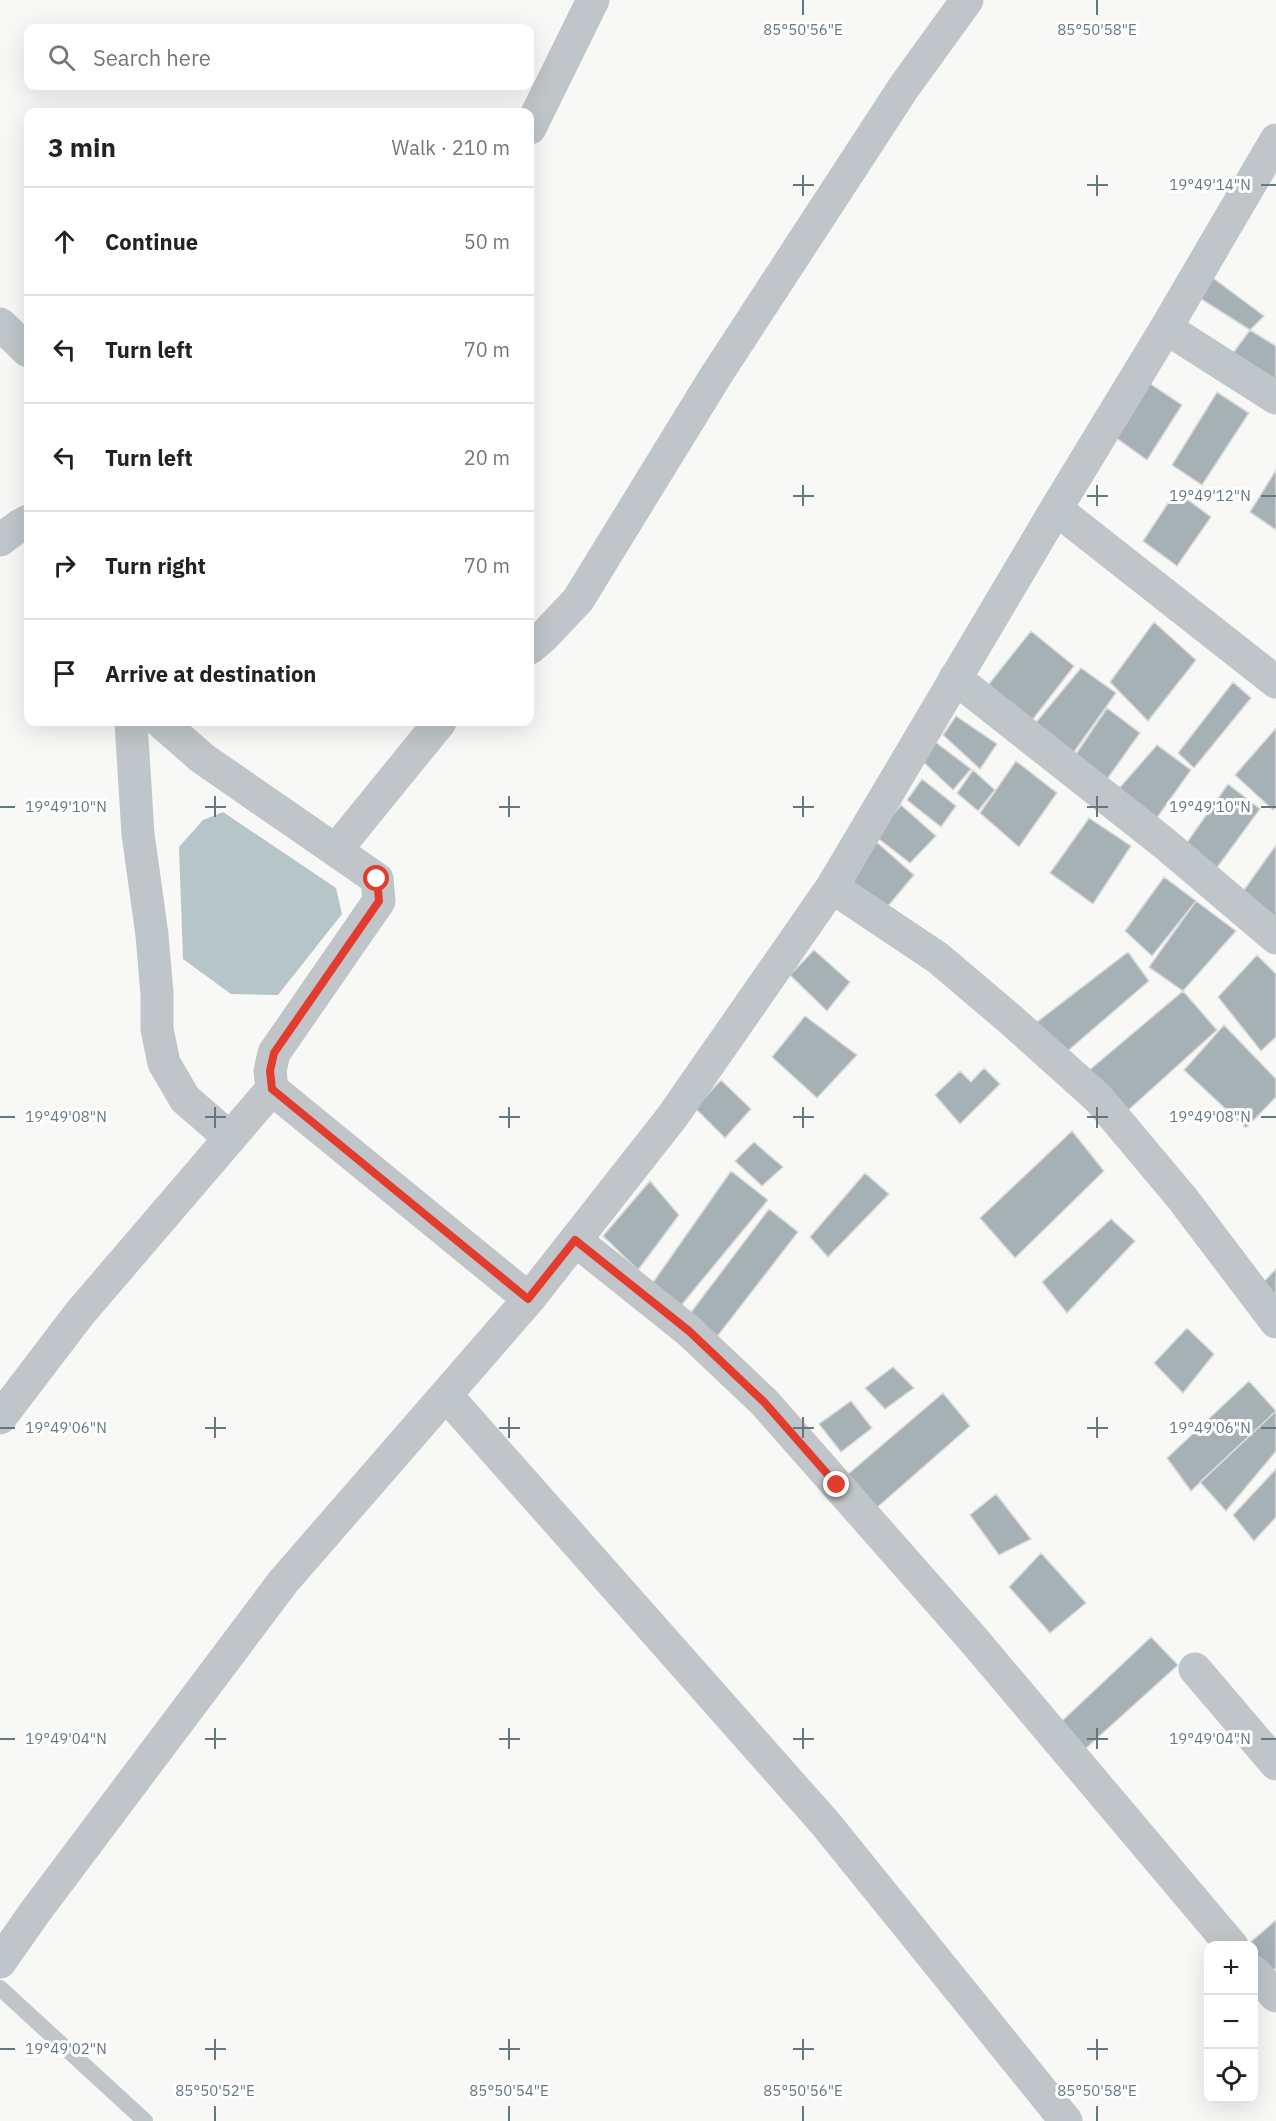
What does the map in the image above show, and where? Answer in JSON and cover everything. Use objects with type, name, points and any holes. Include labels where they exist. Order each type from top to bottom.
[{"type":"street","points":[[534,120],[593,0]]},
{"type":"street","points":[[534,645],[578,600],[715,377],[904,87],[967,0]]},
{"type":"street","points":[[0,1962],[42,1902],[284,1582],[528,1299],[672,1117],[832,887],[1276,140]]},
{"type":"street","points":[[0,324],[24,347]]},
{"type":"street","points":[[1166,328],[1276,398]]},
{"type":"street","points":[[1056,509],[1276,682]]},
{"type":"street","points":[[0,540],[24,523]]},
{"type":"street","points":[[955,678],[1164,843],[1276,938]]},
{"type":"street","points":[[130,726],[138,834],[157,994],[157,1029],[164,1063],[185,1099],[230,1138]]},
{"type":"street","points":[[166,726],[202,758],[377,879],[379,901],[274,1053],[270,1071],[272,1089],[528,1299]]},
{"type":"street","points":[[336,850],[437,726]]},
{"type":"street","points":[[832,887],[938,958],[1098,1098],[1182,1198],[1276,1322]]},
{"type":"street","points":[[0,1418],[80,1313],[272,1089]]},
{"type":"street","points":[[575,1240],[689,1331],[764,1402],[972,1638],[1228,1941]]},
{"type":"street","points":[[446,1395],[825,1823],[1066,2121]]},
{"type":"street","points":[[1195,1669],[1276,1764]]},
{"type":"street","points":[[1258,1976],[1276,1996]]},
{"type":"lane","points":[[0,1988],[146,2121]]},
{"type":"shaded area","points":[[223,812],[336,888],[342,914],[278,995],[231,994],[183,959],[179,847],[203,820]]},
{"type":"building","points":[[1213,278],[1264,316],[1250,330],[1201,299]]},
{"type":"building","points":[[1250,330],[1276,346],[1276,385],[1233,353]]},
{"type":"building","points":[[1149,383],[1182,405],[1147,460],[1115,437]]},
{"type":"building","points":[[1217,392],[1249,413],[1202,485],[1172,465]]},
{"type":"building","points":[[1276,470],[1276,530],[1250,512]]},
{"type":"building","points":[[1176,491],[1211,517],[1177,566],[1143,541]]},
{"type":"building","points":[[1154,622],[1196,660],[1148,721],[1110,682]]},
{"type":"building","points":[[1031,631],[1074,666],[1027,727],[985,689]]},
{"type":"building","points":[[1081,668],[1116,693],[1069,759],[1033,726]]},
{"type":"building","points":[[1233,682],[1251,698],[1194,768],[1178,753]]},
{"type":"building","points":[[1107,708],[1140,733],[1105,782],[1076,754]]},
{"type":"building","points":[[956,716],[997,744],[980,769],[943,735]]},
{"type":"building","points":[[1276,728],[1276,807],[1273,810],[1235,775]]},
{"type":"building","points":[[930,738],[971,769],[953,790],[917,756]]},
{"type":"building","points":[[1157,745],[1191,770],[1154,822],[1115,793]]},
{"type":"building","points":[[1016,761],[1057,793],[1019,847],[980,813]]},
{"type":"building","points":[[973,770],[995,790],[978,811],[957,793]]},
{"type":"building","points":[[922,779],[956,806],[941,827],[907,800]]},
{"type":"building","points":[[1228,784],[1260,809],[1216,869],[1183,848]]},
{"type":"building","points":[[901,805],[936,836],[910,863],[875,836]]},
{"type":"building","points":[[1089,818],[1131,846],[1093,904],[1050,873]]},
{"type":"building","points":[[872,838],[914,875],[883,912],[839,885]]},
{"type":"building","points":[[1276,845],[1276,918],[1239,897]]},
{"type":"building","points":[[1164,877],[1196,901],[1152,956],[1125,931]]},
{"type":"building","points":[[1196,901],[1236,931],[1183,991],[1149,967]]},
{"type":"building","points":[[814,950],[850,982],[827,1011],[790,975]]},
{"type":"building","points":[[1128,952],[1149,981],[1063,1055],[1033,1025]]},
{"type":"building","points":[[1257,955],[1276,974],[1276,1037],[1261,1051],[1218,997]]},
{"type":"building","points":[[1183,991],[1217,1030],[1124,1114],[1087,1072]]},
{"type":"building","points":[[805,1016],[857,1055],[817,1098],[772,1057]]},
{"type":"building","points":[[1224,1025],[1276,1079],[1276,1097],[1246,1128],[1184,1070]]},
{"type":"building","points":[[984,1068],[1000,1084],[960,1124],[935,1095],[960,1071],[971,1082]]},
{"type":"building","points":[[721,1080],[751,1109],[725,1138],[695,1108]]},
{"type":"building","points":[[1072,1131],[1104,1171],[1015,1258],[980,1218]]},
{"type":"building","points":[[754,1142],[783,1167],[762,1186],[735,1161]]},
{"type":"building","points":[[731,1171],[768,1200],[679,1308],[652,1284]]},
{"type":"building","points":[[865,1173],[889,1194],[828,1257],[810,1237]]},
{"type":"building","points":[[650,1181],[679,1215],[638,1270],[603,1236]]},
{"type":"building","points":[[769,1209],[798,1232],[716,1338],[689,1315]]},
{"type":"building","points":[[1111,1219],[1135,1241],[1067,1313],[1042,1282]]},
{"type":"building","points":[[1276,1269],[1276,1313],[1257,1289]]},
{"type":"building","points":[[1187,1328],[1214,1354],[1183,1393],[1154,1363]]},
{"type":"building","points":[[893,1367],[914,1388],[885,1409],[865,1388]]},
{"type":"building","points":[[1249,1381],[1276,1411],[1191,1491],[1167,1458]]},
{"type":"building","points":[[943,1393],[970,1426],[873,1511],[847,1475]]},
{"type":"building","points":[[851,1401],[872,1428],[841,1452],[819,1424]]},
{"type":"building","points":[[1276,1411],[1276,1451],[1226,1511],[1200,1482]]},
{"type":"building","points":[[1276,1469],[1276,1517],[1254,1541],[1233,1515]]},
{"type":"building","points":[[996,1494],[1031,1539],[999,1555],[970,1515]]},
{"type":"building","points":[[1041,1553],[1086,1603],[1050,1633],[1009,1587]]},
{"type":"building","points":[[1151,1637],[1178,1665],[1084,1750],[1061,1722]]},
{"type":"building","points":[[1276,1920],[1276,1968],[1261,1980],[1258,1975],[1258,1941],[1252,1941]]},
{"type":"route","points":[[377,879],[379,901],[274,1053],[270,1071],[272,1089],[528,1299],[575,1240],[689,1331],[764,1402],[837,1485]]}]
